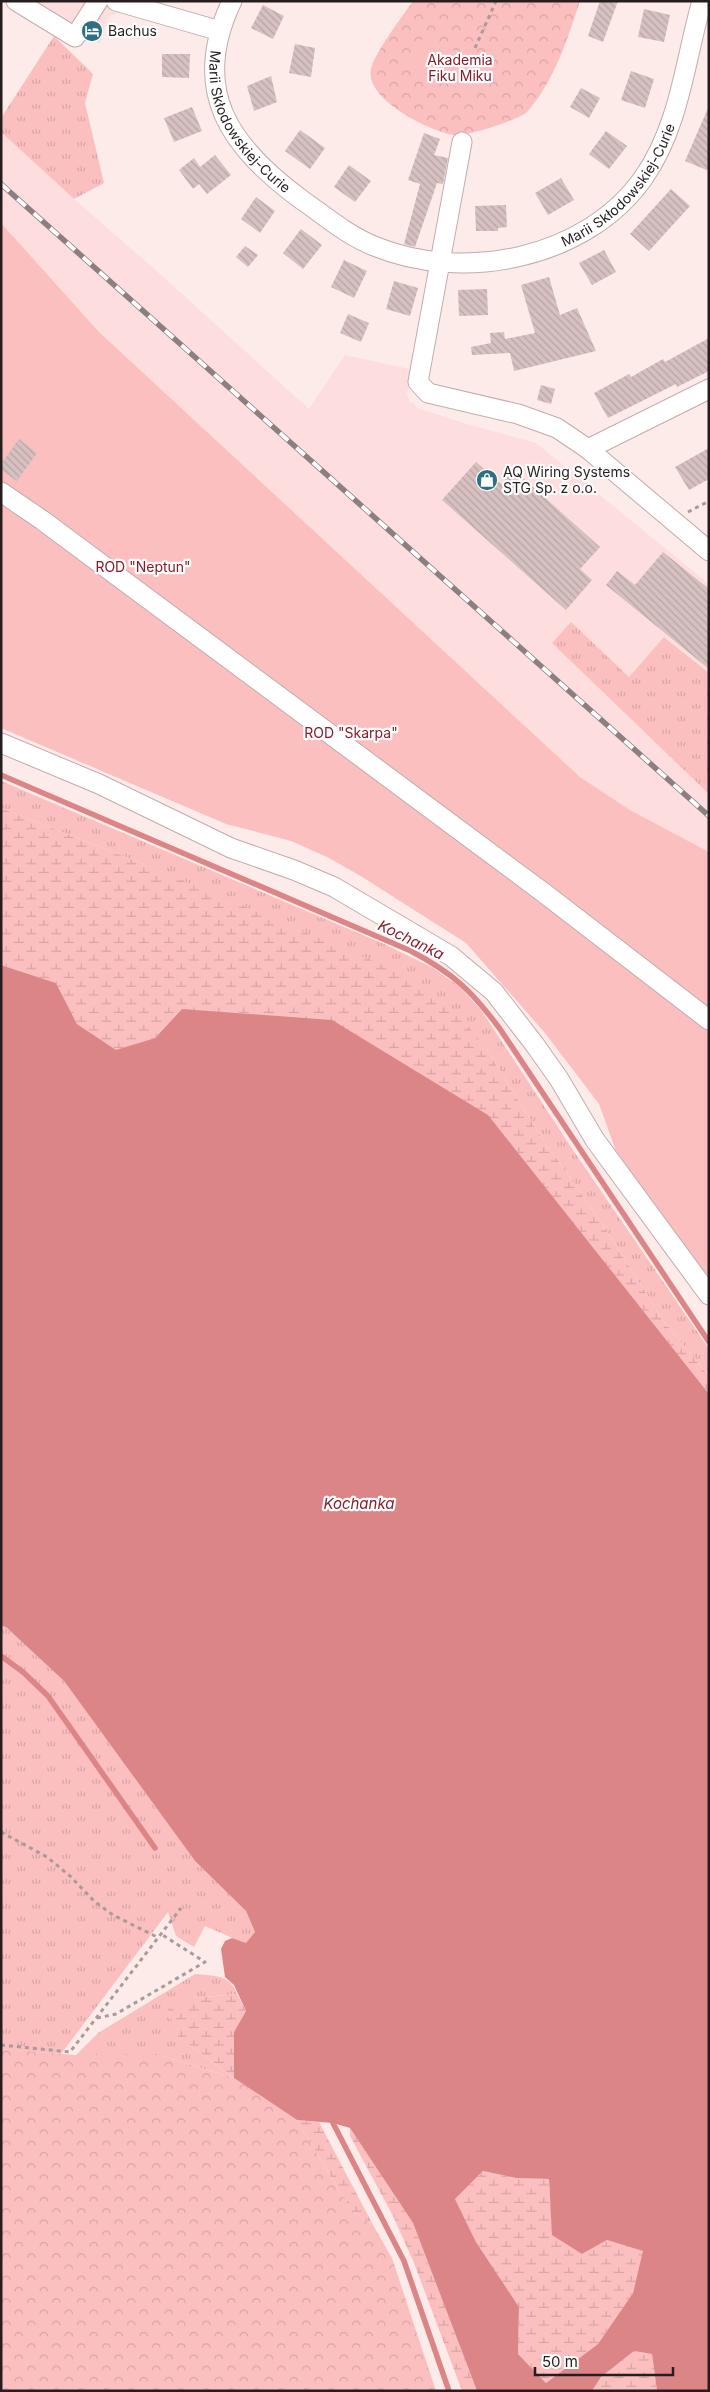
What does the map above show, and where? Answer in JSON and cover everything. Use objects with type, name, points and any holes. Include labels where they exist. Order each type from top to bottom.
[{"type":"street","points":[[16,1],[74,38],[98,1]]},
{"type":"street","name":"Marii Skłodowskiej-Curie","points":[[116,1],[220,31]]},
{"type":"street","name":"Marii Skłodowskiej-Curie","points":[[232,1],[220,31],[215,61],[216,87],[231,130],[250,155],[276,180],[357,238],[388,252],[439,263],[488,262],[511,258],[552,246],[570,238],[603,218],[629,195],[651,167],[666,140],[679,97],[702,1]]},
{"type":"street","points":[[462,142],[418,382],[428,393],[518,414],[557,428],[588,449],[709,551]]},
{"type":"street","points":[[588,449],[709,389]]},
{"type":"street","points":[[1,492],[42,520],[360,756],[709,1020]]},
{"type":"street","points":[[1,743],[100,784],[231,848],[294,870],[334,887],[451,956],[494,992],[535,1045],[559,1079],[595,1140],[709,1295]]},
{"type":"path","points":[[475,48],[496,1]]},
{"type":"path","points":[[682,516],[709,501]]},
{"type":"path","points":[[1,1832],[47,1857],[70,1876],[94,1902],[158,1938]]},
{"type":"path","points":[[1,2045],[70,2052],[181,1908]]},
{"type":"path","points":[[96,2018],[116,2014],[205,1962],[162,1934]]},
{"type":"shaded area","name":"Bachus","points":[[33,1],[129,1],[122,11],[107,17],[100,44]]},
{"type":"shaded area","points":[[1,132],[309,409],[345,355],[414,370],[407,393],[410,403],[414,403],[417,408],[467,424],[536,443],[709,584],[709,673],[665,637],[629,677],[571,622],[709,788],[709,852],[630,810],[580,777],[99,332],[1,223]]},
{"type":"green space","name":"Akademia Fiku Miku","points":[[413,1],[580,1],[553,73],[528,111],[515,119],[492,127],[453,135],[429,127],[400,112],[377,91],[372,80],[371,69],[378,53]]},
{"type":"green space","points":[[54,36],[93,74],[85,103],[104,183],[74,199],[1,132],[1,118]]},
{"type":"green space","points":[[424,36],[484,65],[471,92],[411,63]]},
{"type":"green space","points":[[1,223],[99,332],[580,777],[630,810],[709,852],[709,1283],[628,1177],[616,1151],[599,1104],[545,1033],[466,943],[359,875],[327,857],[291,841],[226,824],[1,728]]},
{"type":"green space","points":[[571,622],[629,677],[664,637],[709,673],[709,794],[552,643]]},
{"type":"green space","points":[[1,781],[384,944],[433,968],[460,987],[481,1010],[573,1150],[709,1349],[709,1376],[665,1323],[608,1233],[548,1148],[486,1048],[245,908],[136,861],[1,808]]},
{"type":"green space","points":[[1,808],[136,861],[378,963],[408,976],[433,992],[457,1013],[486,1048],[548,1148],[608,1233],[665,1323],[709,1376],[709,1394],[488,1116],[182,1009],[155,1038],[116,1051],[77,1024],[56,983],[1,965]]},
{"type":"green space","points":[[1,1626],[6,1627],[64,1681],[195,1861],[246,1911],[255,1932],[246,1944],[205,1926],[194,1947],[176,1936],[168,1912],[61,2054],[1,2049]]},
{"type":"green space","points":[[195,1974],[226,1979],[234,1987],[237,1994],[194,1998],[176,2035],[234,2078],[159,2055],[76,2055],[98,2033]]},
{"type":"green space","points":[[237,1994],[246,2011],[234,2032],[234,2078],[176,2035],[168,2009],[194,1998]]},
{"type":"green space","points":[[1,2049],[76,2055],[159,2055],[234,2078],[297,2120],[351,2210],[373,2225],[392,2258],[436,2391],[1,2391]]},
{"type":"green space","points":[[297,2120],[319,2122],[373,2225],[351,2210]]},
{"type":"green space","points":[[350,2128],[413,2223],[477,2391],[462,2391],[414,2263],[393,2216],[350,2136]]},
{"type":"green space","points":[[483,2171],[516,2178],[549,2179],[550,2201],[582,2254],[607,2240],[644,2251],[633,2293],[598,2344],[546,2383],[518,2354],[519,2307],[476,2242],[455,2199]]},
{"type":"green space","points":[[634,2351],[652,2354],[657,2391],[592,2391],[601,2377]]},
{"type":"water","name":"Kochanka","points":[[1,965],[56,983],[77,1024],[116,1050],[155,1038],[182,1009],[332,1020],[488,1115],[709,1394],[709,2391],[657,2391],[652,2354],[634,2351],[601,2377],[592,2391],[477,2391],[413,2223],[350,2128],[333,2123],[297,2120],[234,2078],[234,2032],[246,2011],[234,1985],[225,1977],[221,1949],[225,1941],[232,1938],[246,1943],[255,1932],[246,1911],[195,1861],[64,1681],[6,1627],[1,1626]],"holes":[[[483,2171],[516,2178],[549,2179],[552,2235],[582,2254],[607,2240],[643,2251],[633,2293],[598,2344],[546,2383],[518,2354],[519,2307],[476,2242],[455,2199]]]},
{"type":"building","points":[[600,1],[618,1],[603,42],[588,36]]},
{"type":"building","points":[[263,5],[284,16],[273,39],[251,28]]},
{"type":"building","points":[[644,9],[670,15],[664,42],[638,37]]},
{"type":"building","points":[[295,44],[315,48],[311,77],[289,73]]},
{"type":"building","points":[[162,54],[190,54],[189,78],[162,77]]},
{"type":"building","points":[[631,71],[654,79],[645,108],[621,100]]},
{"type":"building","points":[[271,76],[277,102],[254,111],[247,86]]},
{"type":"building","points":[[581,88],[600,98],[589,118],[570,107]]},
{"type":"building","points":[[709,106],[709,171],[685,161]]},
{"type":"building","points":[[192,107],[202,131],[174,142],[164,118]]},
{"type":"building","points":[[300,130],[325,148],[310,169],[285,151]]},
{"type":"building","points":[[606,131],[627,146],[609,169],[589,154]]},
{"type":"building","points":[[424,133],[440,139],[434,155],[448,158],[443,184],[437,183],[415,247],[404,244],[420,184],[408,180]]},
{"type":"building","points":[[215,155],[231,175],[207,194],[199,184],[193,189],[179,170],[194,158],[200,167]]},
{"type":"building","points":[[349,165],[371,181],[355,202],[334,187]]},
{"type":"building","points":[[561,178],[574,200],[548,215],[535,193]]},
{"type":"building","points":[[671,189],[690,206],[649,251],[630,234]]},
{"type":"building","points":[[256,197],[275,211],[260,233],[241,219]]},
{"type":"building","points":[[506,205],[507,227],[498,228],[498,231],[476,231],[475,206]]},
{"type":"building","points":[[301,229],[322,245],[303,269],[283,253]]},
{"type":"building","points":[[245,246],[258,255],[248,267],[236,257]]},
{"type":"building","points":[[604,250],[616,272],[592,285],[579,263]]},
{"type":"building","points":[[344,260],[367,271],[354,298],[331,287]]},
{"type":"building","points":[[549,277],[560,315],[577,308],[596,351],[514,371],[510,353],[472,355],[471,347],[491,343],[490,333],[504,332],[505,339],[535,333],[521,285]]},
{"type":"building","points":[[394,281],[418,288],[410,316],[386,309]]},
{"type":"building","points":[[487,289],[488,315],[459,316],[458,290]]},
{"type":"building","points":[[348,314],[369,323],[361,342],[340,333]]},
{"type":"building","points":[[709,338],[709,371],[677,387],[676,384],[608,418],[594,393],[629,374],[631,377],[663,359],[665,362]]},
{"type":"building","points":[[541,385],[555,389],[551,404],[537,400]]},
{"type":"building","points":[[19,439],[37,453],[17,481],[1,470],[1,464]]},
{"type":"building","points":[[709,448],[709,479],[689,490],[675,467]]},
{"type":"building","points":[[476,462],[501,484],[514,470],[600,547],[580,569],[592,580],[566,610],[442,500]]},
{"type":"building","points":[[663,552],[709,589],[709,669],[606,585],[617,571],[635,585]]},
{"type":"waterway","name":"Kochanka","points":[[1,775],[411,951],[439,967],[461,984],[500,1029],[709,1342]]},
{"type":"waterway","points":[[1,1656],[23,1672],[48,1696],[155,1848]]},
{"type":"waterway","points":[[333,2123],[404,2261],[449,2391]]},
{"type":"railway","points":[[1,184],[709,816]]},
{"type":"place","name":"Bachus","points":[[92,31]]},
{"type":"place","name":"AQ Wiring Systems STG Sp. z o.o.","points":[[487,480]]},
{"type":"park label","name":"ROD \"Neptun\"","points":[[143,567]]},
{"type":"park label","name":"ROD \"Skarpa\"","points":[[351,733]]}]
